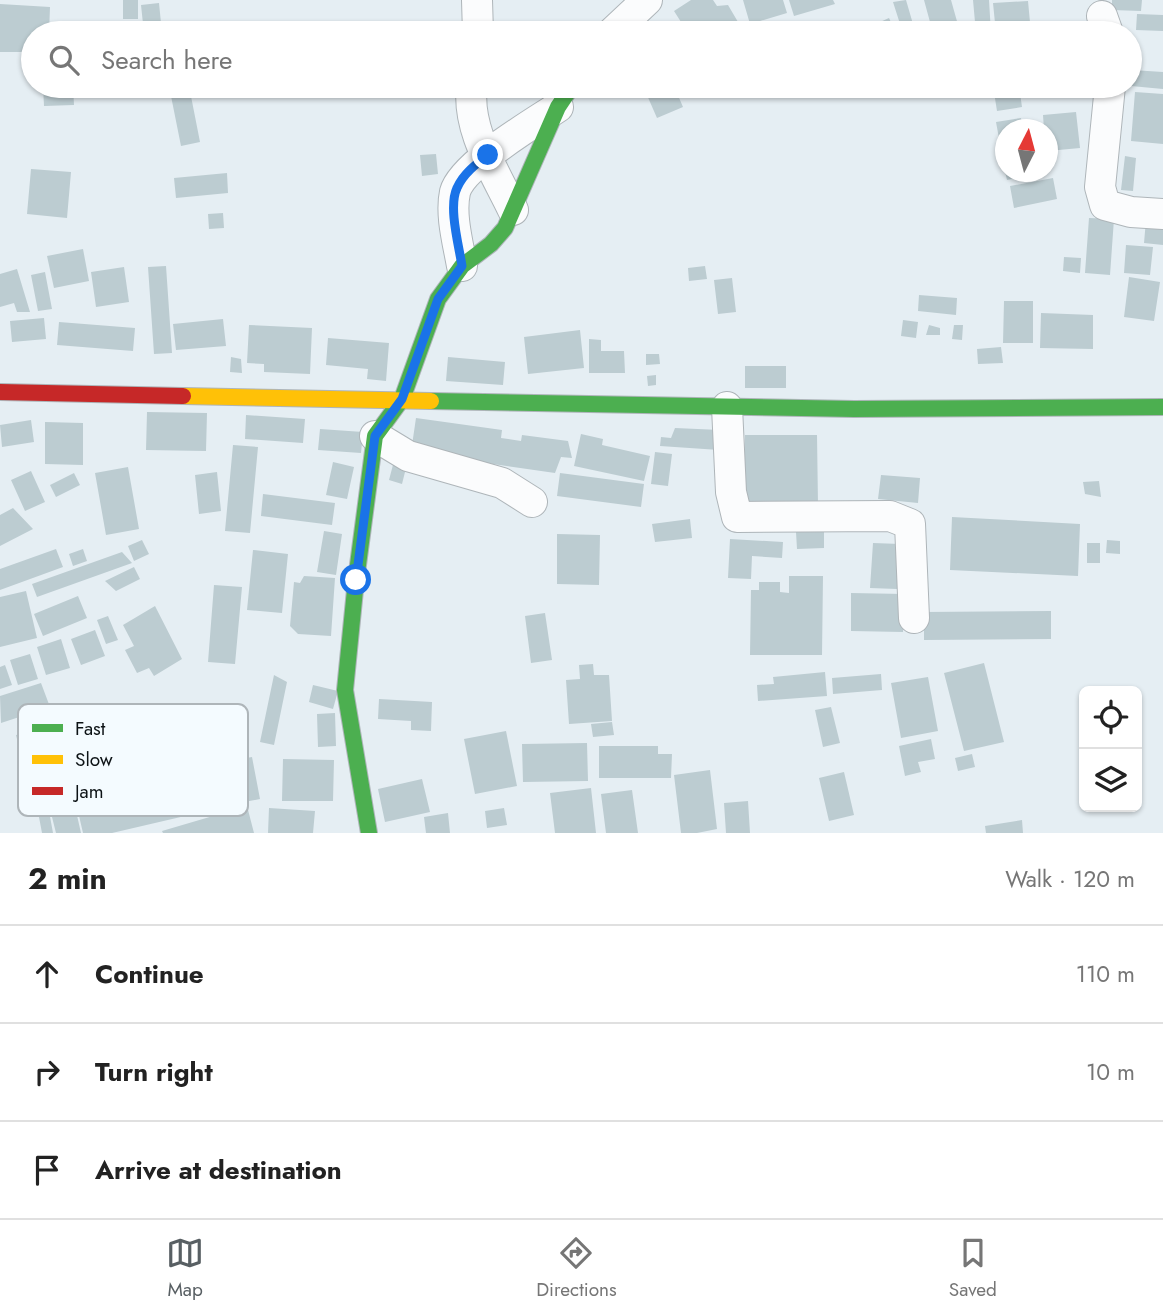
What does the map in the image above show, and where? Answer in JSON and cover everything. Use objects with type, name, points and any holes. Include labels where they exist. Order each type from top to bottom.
[{"type":"street","points":[[477,0],[478,21]]},
{"type":"street","points":[[624,21],[646,0]]},
{"type":"street","points":[[471,98],[476,131],[513,210]]},
{"type":"street","points":[[462,266],[454,212],[456,189],[469,171],[562,98]]},
{"type":"street","points":[[369,833],[345,690],[375,436],[402,399],[438,299],[462,266],[491,244],[505,228],[564,98]]},
{"type":"street","points":[[1109,98],[1100,187],[1105,205],[1131,212],[1163,214]]},
{"type":"street","points":[[0,392],[853,409],[1163,407]]},
{"type":"street","points":[[727,407],[731,492],[737,517],[890,516],[910,524],[914,618]]},
{"type":"street","points":[[375,436],[408,456],[502,483],[532,502]]},
{"type":"building","points":[[123,0],[138,0],[138,19],[123,19]]},
{"type":"building","points":[[691,0],[713,0],[717,6],[728,5],[737,21],[680,21],[674,11]]},
{"type":"building","points":[[743,0],[783,0],[787,13],[760,21],[749,21]]},
{"type":"building","points":[[789,0],[833,0],[835,4],[794,16]]},
{"type":"building","points":[[906,0],[912,21],[899,21],[893,2]]},
{"type":"building","points":[[924,0],[951,0],[957,21],[930,21]]},
{"type":"building","points":[[973,0],[989,0],[990,21],[975,21]]},
{"type":"building","points":[[1112,0],[1142,0],[1141,11],[1112,10]]},
{"type":"building","points":[[1028,1],[1030,21],[995,21],[993,3]]},
{"type":"building","points":[[159,3],[161,21],[143,21],[141,5]]},
{"type":"building","points":[[0,4],[50,7],[49,21],[21,21],[21,52],[0,52]]},
{"type":"building","points":[[1137,14],[1163,15],[1163,31],[1142,30],[1142,21],[1137,21]]},
{"type":"building","points":[[1142,71],[1163,72],[1163,89],[1142,87]]},
{"type":"building","points":[[1142,92],[1163,94],[1163,144],[1131,141],[1135,98],[1142,98]]},
{"type":"building","points":[[44,98],[74,98],[74,105],[44,106]]},
{"type":"building","points":[[171,98],[191,98],[200,142],[181,146]]},
{"type":"building","points":[[648,98],[679,98],[683,107],[657,118]]},
{"type":"building","points":[[995,98],[1021,98],[1022,107],[997,111]]},
{"type":"building","points":[[1076,112],[1080,148],[1058,150],[1058,119],[1043,119],[1043,115]]},
{"type":"building","points":[[436,154],[438,174],[422,176],[420,155]]},
{"type":"building","points":[[1125,156],[1136,158],[1133,191],[1121,190]]},
{"type":"building","points":[[31,169],[71,172],[67,218],[27,214]]},
{"type":"building","points":[[227,173],[228,193],[176,198],[174,178]]},
{"type":"building","points":[[1054,182],[1057,199],[1014,208],[1010,186]]},
{"type":"building","points":[[223,213],[224,228],[209,229],[208,214]]},
{"type":"building","points":[[1089,218],[1114,219],[1110,275],[1085,273]]},
{"type":"building","points":[[1146,220],[1163,222],[1163,245],[1144,243]]},
{"type":"building","points":[[1126,245],[1153,247],[1150,275],[1124,273]]},
{"type":"building","points":[[83,249],[89,281],[54,288],[47,256]]},
{"type":"building","points":[[1064,257],[1081,258],[1080,273],[1063,271]]},
{"type":"building","points":[[166,266],[172,353],[154,354],[148,267]]},
{"type":"building","points":[[705,266],[707,279],[689,281],[688,268]]},
{"type":"building","points":[[124,267],[129,302],[96,307],[91,272]]},
{"type":"building","points":[[17,269],[30,312],[17,312],[14,303],[0,307],[0,274]]},
{"type":"building","points":[[45,272],[52,309],[38,311],[31,275]]},
{"type":"building","points":[[1129,277],[1160,282],[1154,321],[1124,317]]},
{"type":"building","points":[[732,278],[736,312],[718,314],[714,280]]},
{"type":"building","points":[[919,295],[957,298],[956,315],[918,311]]},
{"type":"building","points":[[1004,301],[1033,301],[1033,343],[1003,343]]},
{"type":"building","points":[[1041,313],[1093,315],[1093,349],[1040,348]]},
{"type":"building","points":[[44,318],[46,339],[12,342],[10,321]]},
{"type":"building","points":[[223,319],[226,346],[176,350],[173,324]]},
{"type":"building","points":[[903,320],[918,322],[916,338],[901,336]]},
{"type":"building","points":[[59,322],[135,328],[133,351],[57,345]]},
{"type":"building","points":[[249,325],[312,328],[310,374],[264,372],[264,364],[247,363]]},
{"type":"building","points":[[929,325],[940,328],[940,335],[926,335]]},
{"type":"building","points":[[954,325],[963,325],[962,340],[952,339]]},
{"type":"building","points":[[580,330],[584,368],[528,374],[524,337]]},
{"type":"building","points":[[328,338],[389,343],[386,381],[367,379],[368,369],[326,365]]},
{"type":"building","points":[[589,339],[601,340],[601,351],[624,351],[625,373],[589,373]]},
{"type":"building","points":[[1001,347],[1003,363],[978,364],[977,349]]},
{"type":"building","points":[[646,354],[659,354],[660,364],[646,365]]},
{"type":"building","points":[[231,357],[241,359],[242,373],[230,372]]},
{"type":"building","points":[[448,357],[505,362],[503,385],[446,381]]},
{"type":"building","points":[[745,366],[786,366],[786,388],[745,388]]},
{"type":"building","points":[[656,375],[656,385],[648,386],[647,376]]},
{"type":"building","points":[[147,412],[207,413],[206,451],[146,450]]},
{"type":"building","points":[[246,415],[305,419],[303,443],[245,439]]},
{"type":"building","points":[[416,418],[502,430],[501,438],[521,441],[522,435],[568,441],[572,458],[561,457],[555,473],[411,452]]},
{"type":"building","points":[[31,420],[34,442],[2,447],[0,425]]},
{"type":"building","points":[[45,422],[83,423],[83,465],[45,464]]},
{"type":"building","points":[[675,428],[720,430],[719,450],[660,446],[661,437],[671,438]]},
{"type":"building","points":[[320,429],[363,432],[361,453],[318,450]]},
{"type":"building","points":[[581,434],[603,439],[602,445],[650,456],[644,481],[574,466]]},
{"type":"building","points":[[745,435],[817,435],[818,505],[745,505]]},
{"type":"building","points":[[233,445],[258,447],[250,533],[225,531]]},
{"type":"building","points":[[655,452],[672,454],[668,486],[651,484]]},
{"type":"building","points":[[394,461],[407,464],[402,484],[389,480]]},
{"type":"building","points":[[333,462],[354,467],[347,499],[326,495]]},
{"type":"building","points":[[128,467],[139,529],[106,535],[95,473]]},
{"type":"building","points":[[31,471],[45,502],[25,511],[11,480]]},
{"type":"building","points":[[217,472],[221,511],[199,514],[195,475]]},
{"type":"building","points":[[74,473],[80,485],[56,497],[50,485]]},
{"type":"building","points":[[560,473],[644,484],[641,507],[557,496]]},
{"type":"building","points":[[881,475],[920,478],[918,503],[878,499]]},
{"type":"building","points":[[1099,481],[1101,497],[1085,494],[1083,482]]},
{"type":"building","points":[[263,494],[335,503],[332,525],[261,516]]},
{"type":"building","points":[[13,508],[33,529],[0,546],[0,515]]},
{"type":"building","points":[[952,517],[1080,524],[1078,576],[950,570]]},
{"type":"building","points":[[690,519],[692,538],[655,542],[652,524]]},
{"type":"building","points":[[324,531],[342,534],[336,575],[317,572]]},
{"type":"building","points":[[824,531],[824,548],[797,549],[796,532]]},
{"type":"building","points":[[557,534],[600,535],[599,585],[557,584]]},
{"type":"building","points":[[730,539],[783,542],[782,558],[752,556],[751,579],[728,578]]},
{"type":"building","points":[[142,540],[149,554],[134,561],[128,546]]},
{"type":"building","points":[[1107,540],[1120,541],[1120,554],[1106,553]]},
{"type":"building","points":[[873,543],[900,544],[897,589],[870,588]]},
{"type":"building","points":[[1087,543],[1100,543],[1100,563],[1087,563]]},
{"type":"building","points":[[56,549],[63,567],[0,590],[0,569]]},
{"type":"building","points":[[83,549],[87,561],[73,566],[69,554]]},
{"type":"building","points":[[253,550],[288,554],[282,613],[247,610]]},
{"type":"building","points":[[122,552],[132,563],[37,597],[32,584]]},
{"type":"building","points":[[134,567],[140,579],[116,591],[105,581]]},
{"type":"building","points":[[304,576],[335,578],[331,636],[298,634],[290,626],[294,582],[300,583]]},
{"type":"building","points":[[789,576],[823,576],[822,655],[750,655],[751,590],[759,590],[759,582],[780,582],[780,592],[789,593]]},
{"type":"building","points":[[214,585],[242,587],[235,664],[208,662]]},
{"type":"building","points":[[26,591],[37,638],[0,647],[0,597]]},
{"type":"building","points":[[851,593],[904,594],[903,632],[851,631]]},
{"type":"building","points":[[78,596],[87,618],[43,636],[34,614]]},
{"type":"building","points":[[155,606],[182,659],[154,676],[149,668],[137,673],[125,650],[134,646],[123,625]]},
{"type":"building","points":[[1051,611],[1051,639],[924,640],[924,612]]},
{"type":"building","points":[[545,613],[552,660],[531,663],[525,616]]},
{"type":"building","points":[[108,616],[118,640],[106,644],[97,620]]},
{"type":"building","points":[[95,630],[105,656],[81,665],[71,639]]},
{"type":"building","points":[[61,639],[70,668],[46,675],[37,647]]},
{"type":"building","points":[[30,654],[38,679],[18,685],[10,660]]},
{"type":"building","points":[[984,663],[1004,742],[964,751],[944,673]]},
{"type":"building","points":[[593,664],[594,675],[609,675],[612,721],[569,724],[566,680],[580,679],[579,665]]},
{"type":"building","points":[[5,665],[12,685],[0,689],[0,667]]},
{"type":"building","points":[[825,672],[827,696],[758,701],[757,685],[774,684],[773,677]]},
{"type":"building","points":[[881,674],[882,690],[833,694],[832,678]]},
{"type":"building","points":[[274,675],[287,682],[274,745],[260,742]]},
{"type":"building","points":[[928,677],[938,731],[901,738],[891,683]]},
{"type":"building","points":[[41,683],[49,704],[18,704],[18,717],[1,723],[0,696]]},
{"type":"building","points":[[313,685],[338,691],[333,709],[309,702]]},
{"type":"building","points":[[379,699],[432,702],[431,731],[411,730],[411,721],[378,719]]},
{"type":"building","points":[[831,707],[840,743],[823,747],[815,710]]},
{"type":"building","points":[[335,713],[336,746],[318,747],[317,714]]},
{"type":"building","points":[[612,722],[614,735],[593,737],[591,724]]},
{"type":"building","points":[[506,731],[517,786],[475,794],[464,739]]},
{"type":"building","points":[[931,739],[935,759],[918,762],[921,772],[905,776],[899,746]]},
{"type":"building","points":[[587,743],[588,781],[523,782],[522,744]]},
{"type":"building","points":[[599,746],[658,746],[658,754],[672,754],[671,778],[599,778]]},
{"type":"building","points":[[972,754],[975,767],[958,771],[955,758]]},
{"type":"building","points":[[252,757],[260,799],[248,801],[248,758]]},
{"type":"building","points":[[283,759],[334,760],[333,801],[282,801]]},
{"type":"building","points":[[710,770],[717,829],[681,833],[674,775]]},
{"type":"building","points":[[844,772],[854,815],[829,821],[819,778]]},
{"type":"building","points":[[422,779],[430,812],[385,822],[378,789]]},
{"type":"building","points":[[591,788],[596,833],[555,833],[550,793]]},
{"type":"building","points":[[632,790],[638,833],[606,833],[601,794]]},
{"type":"building","points":[[748,801],[750,833],[726,833],[724,803]]},
{"type":"building","points":[[269,808],[315,811],[313,833],[268,833]]},
{"type":"building","points":[[504,808],[507,825],[487,828],[485,811]]},
{"type":"building","points":[[248,810],[254,833],[163,833],[162,831],[213,816],[248,816]]},
{"type":"building","points":[[448,813],[450,833],[426,833],[424,817]]},
{"type":"building","points":[[39,816],[50,816],[53,833],[42,833]]},
{"type":"building","points":[[77,816],[81,833],[56,833],[52,817]]},
{"type":"building","points":[[79,816],[185,816],[112,833],[83,833]]},
{"type":"building","points":[[1022,820],[1023,833],[986,833],[985,826]]},
{"type":"traffic: fast","points":[[369,833],[345,690],[375,436],[402,399],[438,299],[462,266],[491,244],[505,228],[564,98]]},
{"type":"traffic: fast","points":[[431,401],[854,409],[1163,407]]},
{"type":"traffic: slow","points":[[183,396],[431,401]]},
{"type":"traffic: jam","points":[[0,392],[183,396]]},
{"type":"route","points":[[356,580],[375,436],[402,399],[438,299],[462,266],[454,212],[456,189],[469,171],[488,155]]}]
